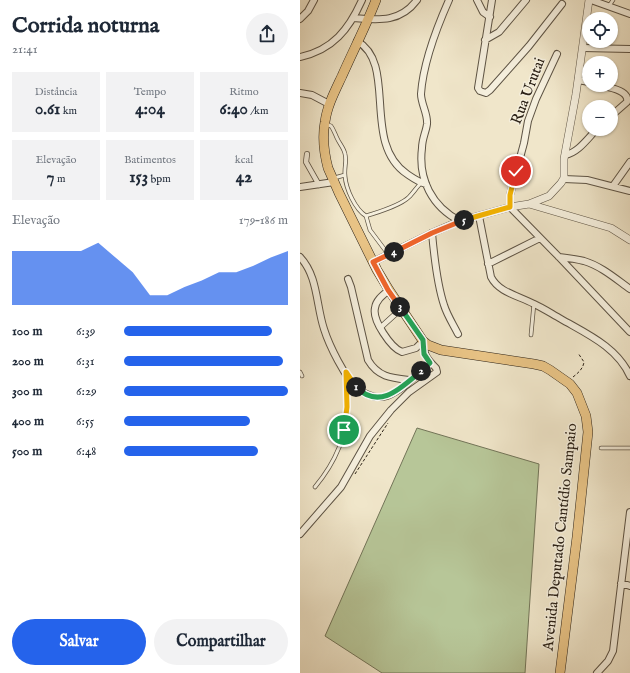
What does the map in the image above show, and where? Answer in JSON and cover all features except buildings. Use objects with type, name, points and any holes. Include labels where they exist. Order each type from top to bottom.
[{"type":"main road","name":"Avenida Deputado Cantídio Sampaio","points":[[376,0],[329,104],[324,124],[325,156],[333,180],[373,262],[388,290],[423,340],[441,350],[543,366],[559,375],[573,388],[580,399],[586,416],[588,432],[560,673]]},
{"type":"street","points":[[300,19],[308,11],[314,0]]},
{"type":"street","points":[[300,57],[320,50],[337,39],[347,28],[362,0]]},
{"type":"street","points":[[353,18],[385,19],[397,16],[407,11],[417,0]]},
{"type":"street","points":[[449,0],[441,17],[433,41],[422,89],[421,99],[427,121],[421,153],[424,183],[440,206],[450,216],[460,221]]},
{"type":"street","points":[[477,0],[483,12],[490,17]]},
{"type":"street","points":[[492,0],[478,88],[486,93],[529,46],[562,4]]},
{"type":"street","points":[[485,40],[502,30],[526,0]]},
{"type":"street","points":[[588,12],[590,0],[630,14]]},
{"type":"street","points":[[357,41],[368,49],[374,62],[380,98],[382,132],[390,155],[394,163],[402,171],[424,183]]},
{"type":"street","points":[[373,262],[460,221],[510,207],[529,204],[549,196],[564,179],[565,155],[583,48],[630,49]]},
{"type":"street","name":"Rua Urutai","points":[[510,207],[510,195],[524,143],[528,121],[541,87],[557,54]]},
{"type":"street","points":[[578,80],[582,81]]},
{"type":"street","points":[[618,91],[626,94],[628,100],[618,110]]},
{"type":"street","points":[[300,93],[312,95],[329,104]]},
{"type":"street","points":[[565,155],[574,151],[590,136]]},
{"type":"street","points":[[307,154],[306,162],[319,185]]},
{"type":"street","points":[[613,186],[630,162]]},
{"type":"street","points":[[564,179],[587,180],[630,191]]},
{"type":"street","points":[[300,187],[319,185],[333,180]]},
{"type":"street","points":[[529,204],[611,228],[630,240]]},
{"type":"street","points":[[510,207],[630,332]]},
{"type":"street","points":[[479,216],[491,277],[495,285],[505,291],[534,303],[600,342],[618,358],[630,376]]},
{"type":"street","points":[[432,233],[444,304],[458,334]]},
{"type":"street","points":[[488,264],[540,238]]},
{"type":"street","points":[[300,257],[310,272],[327,338],[346,372],[359,389],[368,395],[385,397],[432,364],[437,370],[435,374],[409,392],[391,410],[370,436],[344,482],[300,534]]},
{"type":"street","points":[[559,257],[576,259],[592,264],[604,270],[630,289]]},
{"type":"street","points":[[348,279],[368,360],[376,370],[388,377],[410,380]]},
{"type":"street","points":[[388,290],[380,298],[374,309],[376,321],[391,344],[400,352],[404,352],[416,348],[423,340]]},
{"type":"street","points":[[380,328],[401,309]]},
{"type":"street","name":"Avenida Deputado Cantídio Sampaio","points":[[423,340],[424,354],[432,364]]},
{"type":"street","points":[[426,357],[428,352],[434,347]]},
{"type":"street","points":[[596,673],[608,661],[613,651],[630,512]]},
{"type":"street","points":[[622,583],[630,586]]},
{"type":"lane","points":[[609,6],[612,0]]},
{"type":"lane","points":[[324,124],[331,126],[342,147],[345,156],[346,183],[354,204],[366,216],[370,230],[388,254]]},
{"type":"lane","points":[[333,180],[345,175]]},
{"type":"lane","points":[[366,216],[408,198],[424,183]]},
{"type":"lane","points":[[531,335],[534,303]]},
{"type":"lane","points":[[300,372],[302,376]]},
{"type":"lane","points":[[315,488],[335,459],[340,446],[347,407],[346,372]]},
{"type":"lane","points":[[601,448],[630,448]]},
{"type":"path","points":[[567,382],[580,372],[584,365],[584,362],[578,353]]},
{"type":"path","points":[[344,482],[357,472],[389,421],[391,410]]},
{"type":"green space","points":[[417,428],[539,464],[525,673],[382,673],[325,636]]},
{"type":"route","points":[[344,430],[347,414],[346,372],[353,383],[368,395],[385,397],[398,390],[430,363],[424,354],[423,340],[388,290],[373,262],[460,221],[510,207],[510,195],[516,171]]}]
